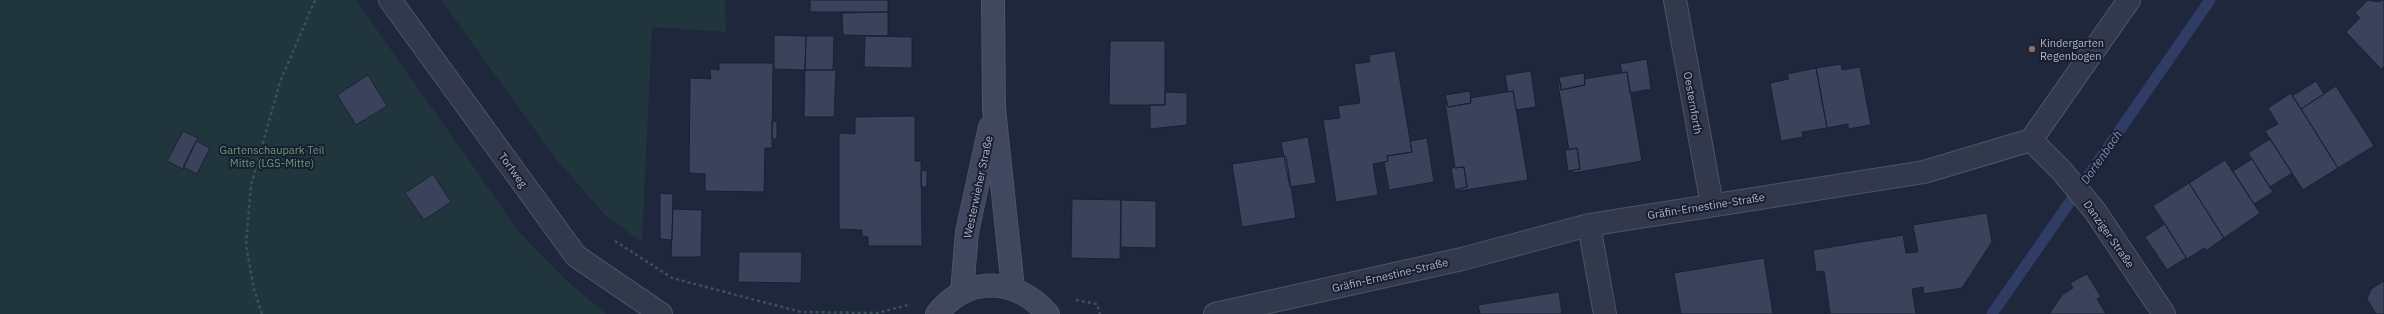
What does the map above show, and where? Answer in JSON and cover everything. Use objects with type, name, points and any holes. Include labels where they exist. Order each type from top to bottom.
[{"type":"main road","name":"Westerwieher Straße","points":[[993,0],[994,108],[1013,288]]},
{"type":"main road","name":"Westerwieher Straße","points":[[962,291],[967,232],[994,108]]},
{"type":"main road","points":[[937,314],[944,305],[962,291],[991,285],[1013,288],[1036,300],[1048,314]]},
{"type":"street","name":"Torfweg","points":[[390,0],[576,256],[661,314]]},
{"type":"street","name":"Oesternforth","points":[[1675,0],[1712,205]]},
{"type":"street","points":[[2031,140],[2129,0]]},
{"type":"street","name":"Gräfin-Ernestine-Straße","points":[[1215,314],[1462,259],[1589,225],[1924,172],[2031,140]]},
{"type":"street","name":"Danziger Straße","points":[[2031,140],[2061,170],[2094,211],[2164,314]]},
{"type":"street","points":[[1589,225],[1605,314]]},
{"type":"path","points":[[262,314],[254,289],[246,246],[251,185],[280,82],[314,0]]},
{"type":"path","points":[[614,241],[672,278],[729,295],[801,312],[877,314]]},
{"type":"green space","name":"Gartenschaupark Teil Mitte (LGS-Mitte)","points":[[0,0],[356,0],[520,233],[566,280],[606,314],[0,314]]},
{"type":"green space","points":[[441,0],[725,0],[726,32],[652,27],[642,242],[605,215],[556,159]]},
{"type":"building","points":[[810,0],[888,0],[888,12],[810,12]]},
{"type":"building","points":[[2368,0],[2378,2],[2384,0],[2384,67],[2381,69],[2346,32],[2360,18],[2355,13]]},
{"type":"building","points":[[888,12],[888,36],[843,35],[842,13]]},
{"type":"building","points":[[774,35],[806,36],[805,70],[774,69]]},
{"type":"building","points":[[806,36],[834,36],[833,70],[805,70]]},
{"type":"building","points":[[865,36],[912,37],[912,68],[864,67]]},
{"type":"building","points":[[1110,41],[1165,41],[1165,105],[1109,105]]},
{"type":"building","points":[[1395,51],[1412,152],[1387,156],[1388,161],[1373,164],[1378,195],[1336,202],[1323,120],[1340,118],[1338,106],[1360,103],[1354,64],[1370,62],[1369,55]]},
{"type":"building","points":[[1647,59],[1651,89],[1630,93],[1627,72],[1622,73],[1620,64]]},
{"type":"building","points":[[719,63],[773,63],[772,148],[765,148],[764,192],[705,191],[705,174],[689,173],[690,78],[711,79],[710,69],[719,70]]},
{"type":"building","points":[[1841,64],[1842,70],[1860,67],[1871,125],[1848,129],[1848,124],[1827,128],[1816,68]]},
{"type":"building","points":[[1816,68],[1827,128],[1802,132],[1803,137],[1781,141],[1770,83],[1789,79],[1787,74]]},
{"type":"building","points":[[805,70],[836,70],[834,117],[804,117]]},
{"type":"building","points":[[1531,71],[1536,107],[1516,110],[1513,91],[1508,92],[1505,75]]},
{"type":"building","points":[[1627,72],[1642,161],[1573,173],[1573,170],[1580,169],[1577,148],[1569,150],[1558,84],[1561,83],[1561,90],[1585,85],[1584,79]]},
{"type":"building","points":[[1584,73],[1585,85],[1561,90],[1559,77]]},
{"type":"building","points":[[368,75],[387,106],[356,125],[337,95]]},
{"type":"building","points":[[2316,81],[2324,94],[2301,109],[2292,96]]},
{"type":"building","points":[[2336,86],[2374,146],[2338,168],[2301,109]]},
{"type":"building","points":[[1470,91],[1471,103],[1448,107],[1445,95]]},
{"type":"building","points":[[1513,91],[1528,180],[1459,191],[1459,189],[1467,187],[1464,167],[1455,168],[1445,102],[1447,102],[1448,107],[1471,103],[1470,98]]},
{"type":"building","points":[[1165,92],[1187,93],[1187,125],[1150,129],[1150,105],[1165,105]]},
{"type":"building","points":[[2291,93],[2338,168],[2303,190],[2265,131],[2278,124],[2268,108]]},
{"type":"building","points":[[915,116],[915,161],[921,161],[922,246],[868,246],[868,237],[862,236],[862,230],[839,229],[839,133],[855,134],[855,117]]},
{"type":"building","points":[[772,121],[777,122],[777,139],[772,139]]},
{"type":"building","points":[[183,131],[198,138],[183,169],[167,161]]},
{"type":"building","points":[[1308,137],[1316,183],[1290,187],[1281,142]]},
{"type":"building","points":[[1427,138],[1434,182],[1389,190],[1384,162],[1388,161],[1387,156],[1412,152],[1410,141]]},
{"type":"building","points":[[2270,139],[2292,173],[2270,187],[2248,153]]},
{"type":"building","points":[[196,141],[210,148],[197,174],[183,167]]},
{"type":"building","points":[[1577,148],[1580,169],[1568,171],[1565,150]]},
{"type":"building","points":[[1286,156],[1296,218],[1242,227],[1232,164]]},
{"type":"building","points":[[2252,159],[2273,192],[2254,204],[2233,171]]},
{"type":"building","points":[[2225,160],[2260,213],[2224,238],[2189,183]]},
{"type":"building","points":[[1464,167],[1467,187],[1455,190],[1451,168]]},
{"type":"building","points":[[927,170],[927,187],[921,187],[921,171]]},
{"type":"building","points":[[433,174],[451,202],[424,220],[405,193]]},
{"type":"building","points":[[2189,183],[2224,238],[2207,250],[2204,248],[2187,259],[2153,206]]},
{"type":"building","points":[[660,193],[673,194],[672,240],[660,239]]},
{"type":"building","points":[[1072,199],[1121,200],[1120,259],[1071,258]]},
{"type":"building","points":[[1121,200],[1156,201],[1156,248],[1121,247]]},
{"type":"building","points":[[673,209],[702,210],[701,257],[671,257]]},
{"type":"building","points":[[1987,213],[1992,242],[1962,288],[1924,294],[1923,287],[1912,289],[1916,314],[1830,314],[1824,271],[1816,272],[1813,250],[1903,235],[1906,253],[1918,252],[1913,225]]},
{"type":"building","points":[[2165,224],[2186,258],[2167,270],[2145,237]]},
{"type":"building","points":[[739,252],[802,252],[801,283],[738,282]]},
{"type":"building","points":[[1764,258],[1773,314],[1681,314],[1674,273]]},
{"type":"building","points":[[2087,274],[2101,297],[2097,299],[2106,314],[2049,314],[2063,294],[2073,288],[2070,283]]},
{"type":"building","points":[[2384,281],[2384,314],[2376,314],[2367,299],[2371,289]]},
{"type":"building","points":[[1559,292],[1562,314],[1480,314],[1478,305]]},
{"type":"waterway","name":"Dortenbach","points":[[1992,314],[2210,0]]},
{"type":"place","name":"Kindergarten Regenbogen","points":[[2032,49]]}]
